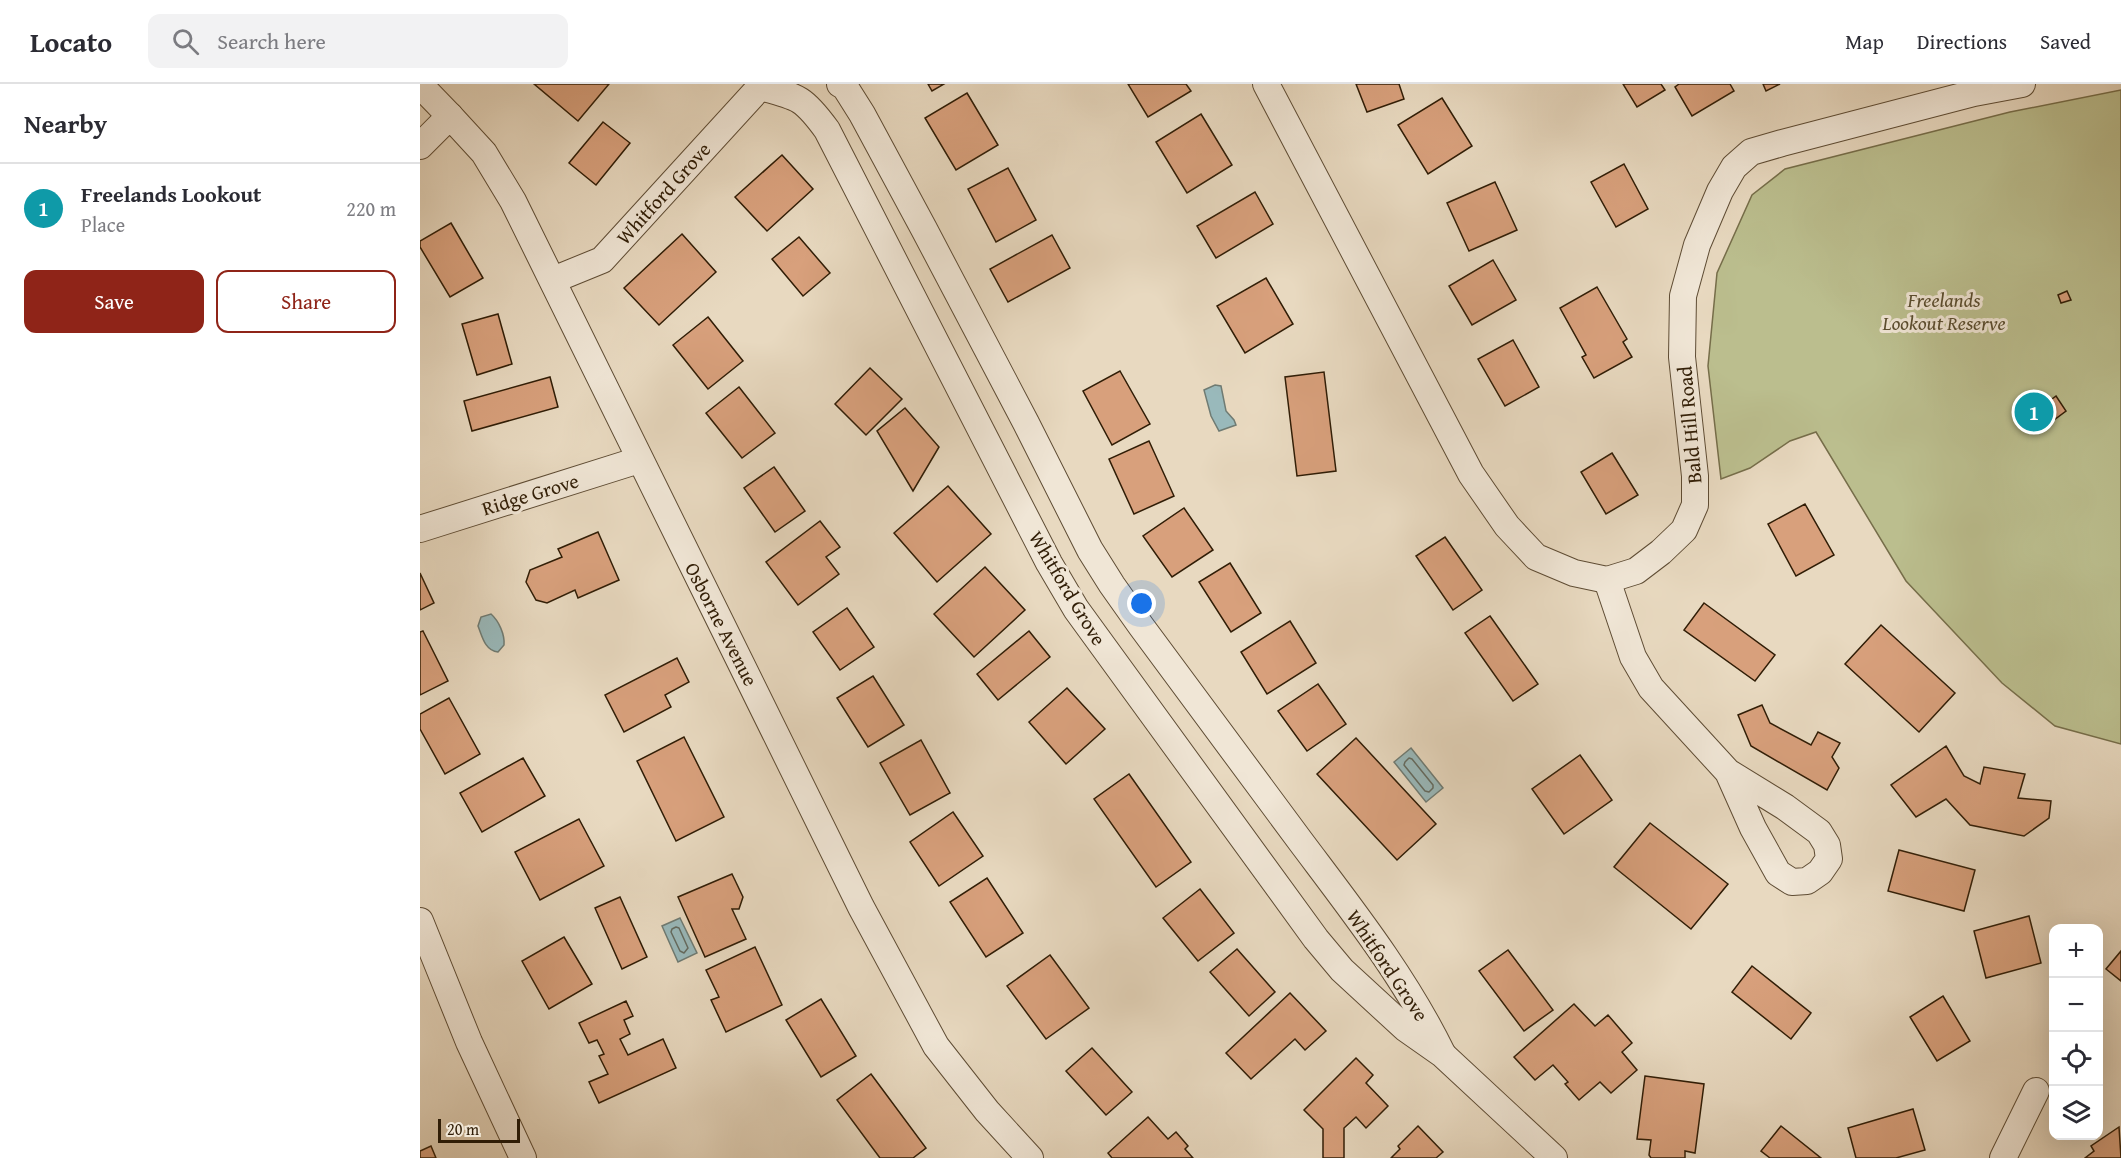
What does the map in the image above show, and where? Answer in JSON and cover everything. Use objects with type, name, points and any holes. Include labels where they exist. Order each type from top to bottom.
[{"type":"street","name":"Whitford Grove","points":[[840,84],[845,87],[874,135],[1026,423],[1090,550],[1106,576],[1404,984],[1442,1053]]},
{"type":"street","name":"Bald Hill Road","points":[[1266,84],[1471,474],[1507,526],[1536,557],[1574,573],[1607,580],[1636,571],[1661,552],[1684,530],[1695,505],[1695,476],[1682,357],[1683,296],[1697,245],[1720,191],[1734,167],[1751,152],[1782,142],[1974,93],[2022,84]]},
{"type":"street","name":"Osborne Avenue","points":[[420,85],[484,153],[513,201],[861,907],[936,1046],[987,1111],[1030,1158]]},
{"type":"street","name":"Whitford Grove","points":[[553,280],[602,260],[763,85],[793,95],[811,108],[827,130],[1049,563],[1083,618],[1316,939],[1342,970],[1405,1028],[1442,1053],[1554,1158]]},
{"type":"street","points":[[420,146],[450,116]]},
{"type":"street","name":"Ridge Grove","points":[[420,529],[639,460]]},
{"type":"street","points":[[1607,580],[1633,657],[1651,688],[1728,772]]},
{"type":"street","points":[[420,921],[469,1042],[523,1158]]},
{"type":"street","points":[[2003,1158],[2036,1091]]},
{"type":"green space","name":"Freelands Lookout Reserve","points":[[2121,90],[2121,744],[2055,726],[2002,683],[1906,581],[1816,432],[1790,441],[1750,468],[1721,479],[1708,366],[1717,273],[1752,195],[1785,169],[2010,112]]},
{"type":"water","points":[[1215,385],[1221,386],[1226,411],[1236,425],[1219,431],[1211,416],[1204,390]]},
{"type":"water","points":[[491,614],[499,624],[504,637],[504,645],[498,652],[487,646],[478,626],[481,617]]},
{"type":"water","points":[[1411,748],[1443,788],[1426,802],[1394,762]]},
{"type":"water","points":[[680,918],[697,953],[678,962],[662,926]]},
{"type":"building","points":[[534,84],[609,84],[578,121]]},
{"type":"building","points":[[928,84],[944,84],[932,91]]},
{"type":"building","points":[[1128,84],[1186,84],[1191,91],[1148,117]]},
{"type":"building","points":[[1356,84],[1399,84],[1404,99],[1367,112]]},
{"type":"building","points":[[1623,84],[1661,84],[1665,90],[1637,107]]},
{"type":"building","points":[[1679,84],[1730,84],[1734,91],[1692,116],[1675,87]]},
{"type":"building","points":[[1763,84],[1780,84],[1766,91]]},
{"type":"building","points":[[967,93],[998,145],[956,170],[925,118]]},
{"type":"building","points":[[1442,98],[1472,146],[1428,174],[1398,125]]},
{"type":"building","points":[[1201,114],[1232,165],[1187,193],[1156,142]]},
{"type":"building","points":[[603,122],[630,143],[596,185],[569,163]]},
{"type":"building","points":[[782,155],[813,189],[767,231],[735,197]]},
{"type":"building","points":[[1624,164],[1648,209],[1616,227],[1591,182]]},
{"type":"building","points":[[1008,168],[1036,220],[996,242],[968,189]]},
{"type":"building","points":[[1495,182],[1517,230],[1469,251],[1447,203]]},
{"type":"building","points":[[1255,192],[1273,224],[1216,258],[1197,226]]},
{"type":"building","points":[[451,223],[483,278],[450,297],[420,247],[420,241]]},
{"type":"building","points":[[682,234],[716,272],[659,325],[624,288]]},
{"type":"building","points":[[1052,235],[1070,268],[1008,302],[990,269]]},
{"type":"building","points":[[799,237],[830,273],[803,296],[772,259]]},
{"type":"building","points":[[1493,260],[1516,300],[1472,325],[1449,286]]},
{"type":"building","points":[[1266,278],[1293,324],[1245,353],[1217,306]]},
{"type":"building","points":[[1597,287],[1627,339],[1623,342],[1632,357],[1594,378],[1582,357],[1586,355],[1560,308]]},
{"type":"building","points":[[2067,291],[2071,300],[2061,303],[2058,295]]},
{"type":"building","points":[[498,314],[512,364],[477,375],[462,324]]},
{"type":"building","points":[[708,317],[743,361],[708,389],[673,345]]},
{"type":"building","points":[[1513,340],[1539,387],[1505,406],[1478,359]]},
{"type":"building","points":[[870,368],[902,399],[866,435],[835,404]]},
{"type":"building","points":[[1120,371],[1150,424],[1112,445],[1083,391]]},
{"type":"building","points":[[1324,372],[1336,471],[1297,476],[1285,377]]},
{"type":"building","points":[[550,377],[558,407],[472,431],[464,401]]},
{"type":"building","points":[[739,387],[775,433],[742,458],[706,413]]},
{"type":"building","points":[[2056,396],[2066,411],[2054,420],[2044,405]]},
{"type":"building","points":[[905,408],[939,447],[913,491],[877,431]]},
{"type":"building","points":[[1149,441],[1174,496],[1134,514],[1109,459]]},
{"type":"building","points":[[1612,453],[1638,495],[1606,514],[1581,472]]},
{"type":"building","points":[[774,467],[805,511],[775,532],[744,488]]},
{"type":"building","points":[[948,486],[991,534],[937,582],[894,533]]},
{"type":"building","points":[[1805,504],[1834,555],[1796,576],[1768,524]]},
{"type":"building","points":[[1184,508],[1213,550],[1172,577],[1143,536]]},
{"type":"building","points":[[820,521],[840,547],[826,557],[839,574],[798,605],[766,562]]},
{"type":"building","points":[[598,532],[619,580],[578,598],[575,590],[547,603],[536,600],[526,582],[530,570],[562,557],[558,549]]},
{"type":"building","points":[[1445,537],[1482,590],[1453,610],[1416,556]]},
{"type":"building","points":[[1230,563],[1261,613],[1231,632],[1199,582]]},
{"type":"building","points":[[985,567],[1025,610],[974,657],[934,614]]},
{"type":"building","points":[[420,573],[434,603],[420,610]]},
{"type":"building","points":[[1704,603],[1775,655],[1755,681],[1684,630]]},
{"type":"building","points":[[847,608],[874,647],[840,670],[813,632]]},
{"type":"building","points":[[1490,616],[1538,684],[1513,701],[1465,633]]},
{"type":"building","points":[[1290,621],[1316,663],[1267,694],[1241,652]]},
{"type":"building","points":[[1881,625],[1955,693],[1919,732],[1845,664]]},
{"type":"building","points":[[423,631],[448,681],[420,695],[420,632]]},
{"type":"building","points":[[1029,631],[1050,657],[998,700],[977,674]]},
{"type":"building","points":[[677,658],[689,682],[665,695],[671,707],[624,732],[605,695]]},
{"type":"building","points":[[873,676],[904,725],[868,747],[837,698]]},
{"type":"building","points":[[1318,684],[1346,724],[1307,751],[1278,711]]},
{"type":"building","points":[[1067,688],[1105,729],[1066,764],[1029,722]]},
{"type":"building","points":[[449,698],[480,754],[445,774],[420,729],[420,714]]},
{"type":"building","points":[[1762,705],[1770,723],[1811,745],[1818,732],[1840,743],[1832,757],[1839,768],[1827,790],[1751,746],[1738,715]]},
{"type":"building","points":[[684,737],[724,817],[676,841],[637,761]]},
{"type":"building","points":[[1356,738],[1436,824],[1397,860],[1317,774]]},
{"type":"building","points":[[921,740],[950,793],[910,815],[880,763]]},
{"type":"building","points":[[1946,746],[1964,776],[1980,784],[1984,767],[2025,774],[2018,798],[2051,801],[2049,818],[2024,836],[1970,825],[1946,799],[1916,817],[1891,785]]},
{"type":"building","points":[[1580,755],[1612,800],[1564,834],[1532,789]]},
{"type":"building","points":[[523,758],[545,796],[482,832],[460,793]]},
{"type":"building","points":[[1129,774],[1191,862],[1156,887],[1094,799]]},
{"type":"building","points":[[953,812],[983,856],[939,886],[910,842]]},
{"type":"building","points":[[579,819],[604,866],[540,900],[515,852]]},
{"type":"building","points":[[1650,823],[1728,884],[1691,929],[1614,867]]},
{"type":"building","points":[[1899,850],[1975,870],[1964,911],[1888,891]]},
{"type":"building","points":[[732,874],[743,897],[739,909],[732,909],[746,939],[705,957],[678,897]]},
{"type":"building","points":[[987,878],[1023,933],[986,957],[950,902]]},
{"type":"building","points":[[1200,889],[1234,933],[1198,961],[1163,918]]},
{"type":"building","points":[[620,897],[647,957],[622,969],[595,908]]},
{"type":"building","points":[[2029,916],[2041,963],[1986,978],[1974,931]]},
{"type":"building","points":[[564,937],[592,984],[549,1009],[522,961]]},
{"type":"building","points":[[755,947],[782,1005],[726,1032],[711,1000],[719,997],[706,970]]},
{"type":"building","points":[[1237,949],[1275,992],[1249,1016],[1210,972]]},
{"type":"building","points":[[1508,950],[1553,1010],[1524,1031],[1479,971]]},
{"type":"building","points":[[2121,951],[2121,981],[2106,969]]},
{"type":"building","points":[[1050,955],[1089,1008],[1046,1039],[1007,986]]},
{"type":"building","points":[[1752,966],[1811,1013],[1791,1039],[1732,992]]},
{"type":"building","points":[[1290,993],[1326,1031],[1305,1050],[1295,1039],[1251,1079],[1226,1053]]},
{"type":"building","points":[[1943,996],[1970,1041],[1937,1061],[1910,1017]]},
{"type":"building","points":[[821,999],[856,1056],[821,1077],[786,1020]]},
{"type":"building","points":[[626,1001],[633,1016],[624,1020],[630,1034],[620,1039],[628,1055],[663,1039],[676,1068],[599,1103],[589,1082],[608,1074],[599,1056],[604,1054],[597,1040],[589,1043],[579,1023]]},
{"type":"building","points":[[1574,1004],[1595,1026],[1608,1015],[1632,1043],[1622,1052],[1637,1070],[1611,1093],[1600,1082],[1579,1100],[1565,1084],[1568,1082],[1553,1065],[1535,1080],[1514,1057]]},
{"type":"building","points":[[1092,1048],[1132,1092],[1106,1115],[1066,1071]]},
{"type":"building","points":[[1356,1058],[1373,1075],[1366,1083],[1388,1106],[1366,1128],[1356,1117],[1344,1128],[1344,1158],[1323,1158],[1323,1129],[1304,1110]]},
{"type":"building","points":[[871,1074],[926,1148],[913,1158],[880,1158],[837,1100]]},
{"type":"building","points":[[1645,1076],[1704,1084],[1695,1153],[1685,1151],[1685,1158],[1651,1158],[1649,1155],[1651,1140],[1637,1139]]},
{"type":"building","points":[[1913,1109],[1925,1150],[1896,1158],[1856,1158],[1848,1128]]},
{"type":"building","points":[[1148,1117],[1168,1139],[1176,1132],[1188,1146],[1185,1149],[1193,1158],[1112,1158],[1108,1153]]},
{"type":"building","points":[[1418,1126],[1443,1152],[1436,1158],[1391,1158],[1400,1149],[1398,1146]]},
{"type":"building","points":[[1781,1126],[1821,1158],[1770,1158],[1761,1151]]},
{"type":"building","points":[[2119,1127],[2121,1158],[2085,1158],[2094,1151],[2091,1146]]},
{"type":"building","points":[[431,1146],[436,1158],[420,1158],[420,1151]]},
{"type":"place","name":"Freelands Lookout","points":[[2034,412]]}]
